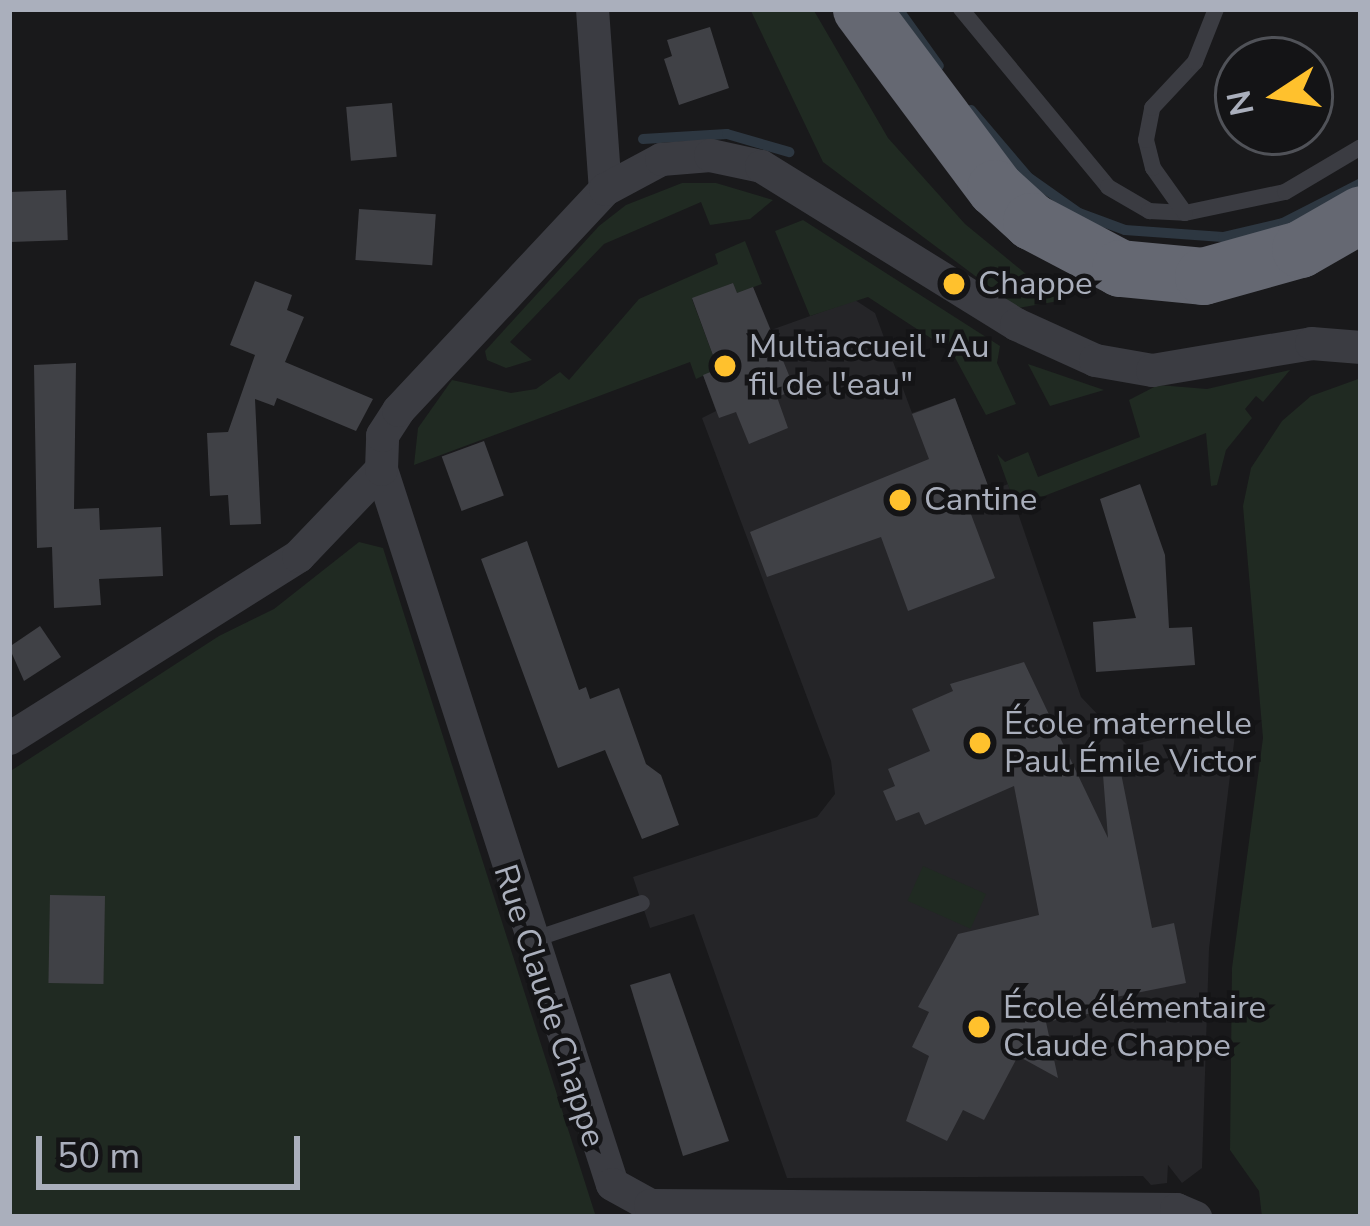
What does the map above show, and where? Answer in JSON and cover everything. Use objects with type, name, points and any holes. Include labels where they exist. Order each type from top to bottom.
[{"type":"highway","points":[[861,9],[994,188],[1031,220],[1120,268],[1203,275],[1300,249],[1361,214]]},
{"type":"street","points":[[592,9],[605,190]]},
{"type":"street","points":[[9,738],[267,579],[381,469],[382,435],[398,410],[605,190],[634,169],[682,155],[761,166],[1054,346],[1134,368],[1177,369],[1311,343],[1361,347]]},
{"type":"street","name":"Rue Claude Chappe","points":[[381,469],[528,942],[598,1157],[612,1184],[650,1204],[1176,1209],[1195,1217]]},
{"type":"lane","points":[[961,9],[1108,187],[1149,212],[1185,213],[1285,192],[1361,147]]},
{"type":"lane","points":[[1185,213],[1153,168],[1146,140],[1152,108],[1195,62],[1216,9]]},
{"type":"lane","points":[[528,942],[642,903]]},
{"type":"shaded area","points":[[750,9],[813,9],[888,138],[965,224],[1059,301],[1018,308],[823,162]]},
{"type":"shaded area","points":[[682,183],[716,183],[773,200],[750,219],[710,225],[701,202],[604,244],[510,342],[532,360],[506,368],[487,360],[485,351],[599,226],[626,205]]},
{"type":"shaded area","points":[[803,220],[1000,346],[997,363],[1016,404],[986,415],[952,352],[868,297],[810,316],[775,231]]},
{"type":"shaded area","points":[[745,241],[762,284],[737,293],[733,283],[692,299],[718,369],[696,379],[690,362],[414,465],[418,428],[452,380],[511,393],[536,389],[560,372],[569,380],[639,299],[718,264],[715,254]]},
{"type":"shaded area","points":[[733,283],[753,287],[771,330],[855,300],[875,313],[912,413],[955,398],[990,491],[1008,484],[1081,697],[1128,746],[1237,718],[1209,949],[1202,1168],[1182,1183],[1168,1165],[1167,1183],[1151,1185],[1143,1176],[787,1178],[694,914],[650,928],[633,877],[817,817],[835,794],[831,761],[702,418],[716,411],[703,375],[718,368],[692,298]]},
{"type":"shaded area","points":[[1028,364],[1104,390],[1050,406]]},
{"type":"shaded area","points":[[1290,370],[1263,402],[1256,396],[1245,409],[1252,418],[1226,450],[1217,485],[1211,486],[1206,433],[1016,507],[997,454],[1005,462],[1028,452],[1038,477],[1140,437],[1129,400],[1158,385],[1207,389]]},
{"type":"shaded area","points":[[1361,378],[1361,1217],[1262,1217],[1259,1191],[1230,1150],[1232,968],[1263,738],[1243,506],[1251,468],[1282,421],[1311,396]]},
{"type":"shaded area","points":[[359,542],[383,548],[596,1217],[9,1217],[9,772],[219,636],[274,609]]},
{"type":"shaded area","points":[[923,866],[986,894],[971,929],[908,901]]},
{"type":"building","points":[[710,27],[729,88],[679,105],[664,59],[672,56],[667,40]]},
{"type":"building","points":[[392,103],[397,157],[351,161],[346,107]]},
{"type":"building","points":[[66,190],[68,240],[11,242],[9,192]]},
{"type":"building","points":[[359,209],[436,214],[432,265],[355,260]]},
{"type":"building","points":[[255,281],[292,295],[287,310],[304,317],[285,362],[373,399],[356,431],[277,398],[274,406],[255,399],[261,524],[230,525],[228,495],[210,496],[207,433],[228,432],[255,355],[230,345]]},
{"type":"building","name":"Multiaccueil \"Au fil de l'eau\"","points":[[733,283],[737,293],[753,287],[795,390],[777,397],[788,428],[749,444],[736,412],[719,418],[703,375],[718,369],[692,298]]},
{"type":"building","points":[[76,363],[74,509],[99,508],[100,530],[161,527],[163,576],[99,579],[101,605],[54,608],[52,547],[37,548],[34,365]]},
{"type":"building","name":"Cantine","points":[[955,398],[990,491],[966,501],[995,578],[908,611],[881,537],[767,577],[750,532],[929,459],[912,414]]},
{"type":"building","points":[[484,441],[504,496],[462,511],[442,456]]},
{"type":"building","points":[[1140,484],[1165,555],[1169,628],[1192,627],[1195,665],[1096,672],[1093,622],[1136,618],[1100,499]]},
{"type":"building","points":[[527,541],[579,690],[586,687],[590,699],[619,688],[646,764],[661,775],[679,825],[642,839],[605,750],[558,768],[481,559]]},
{"type":"building","points":[[40,626],[61,657],[24,681],[9,647]]},
{"type":"building","points":[[1024,662],[1108,838],[1103,775],[1121,773],[1152,928],[1174,923],[1186,983],[1116,997],[1119,1008],[1046,1022],[1058,1078],[1018,1056],[984,1120],[963,1110],[947,1141],[906,1121],[929,1056],[912,1047],[929,1012],[918,1007],[958,934],[1039,915],[1014,786],[925,825],[919,812],[896,821],[883,791],[895,786],[888,769],[930,751],[912,709],[953,691],[950,684]]},
{"type":"building","points":[[50,895],[105,896],[103,984],[48,983]]},
{"type":"building","points":[[670,973],[729,1141],[683,1156],[630,985]]},
{"type":"waterway","points":[[898,9],[939,66]]},
{"type":"waterway","points":[[971,110],[1028,177],[1079,213],[1125,230],[1223,237],[1283,223],[1361,183]]},
{"type":"waterway","points":[[643,139],[727,134],[789,152]]},
{"type":"place","name":"Chappe","points":[[954,284]]},
{"type":"place","name":"Multiaccueil \"Au fil de l'eau\"","points":[[725,366]]},
{"type":"place","name":"Cantine","points":[[900,500]]},
{"type":"place","name":"École maternelle Paul Émile Victor","points":[[980,743]]},
{"type":"place","name":"École élémentaire Claude Chappe","points":[[979,1027]]}]
